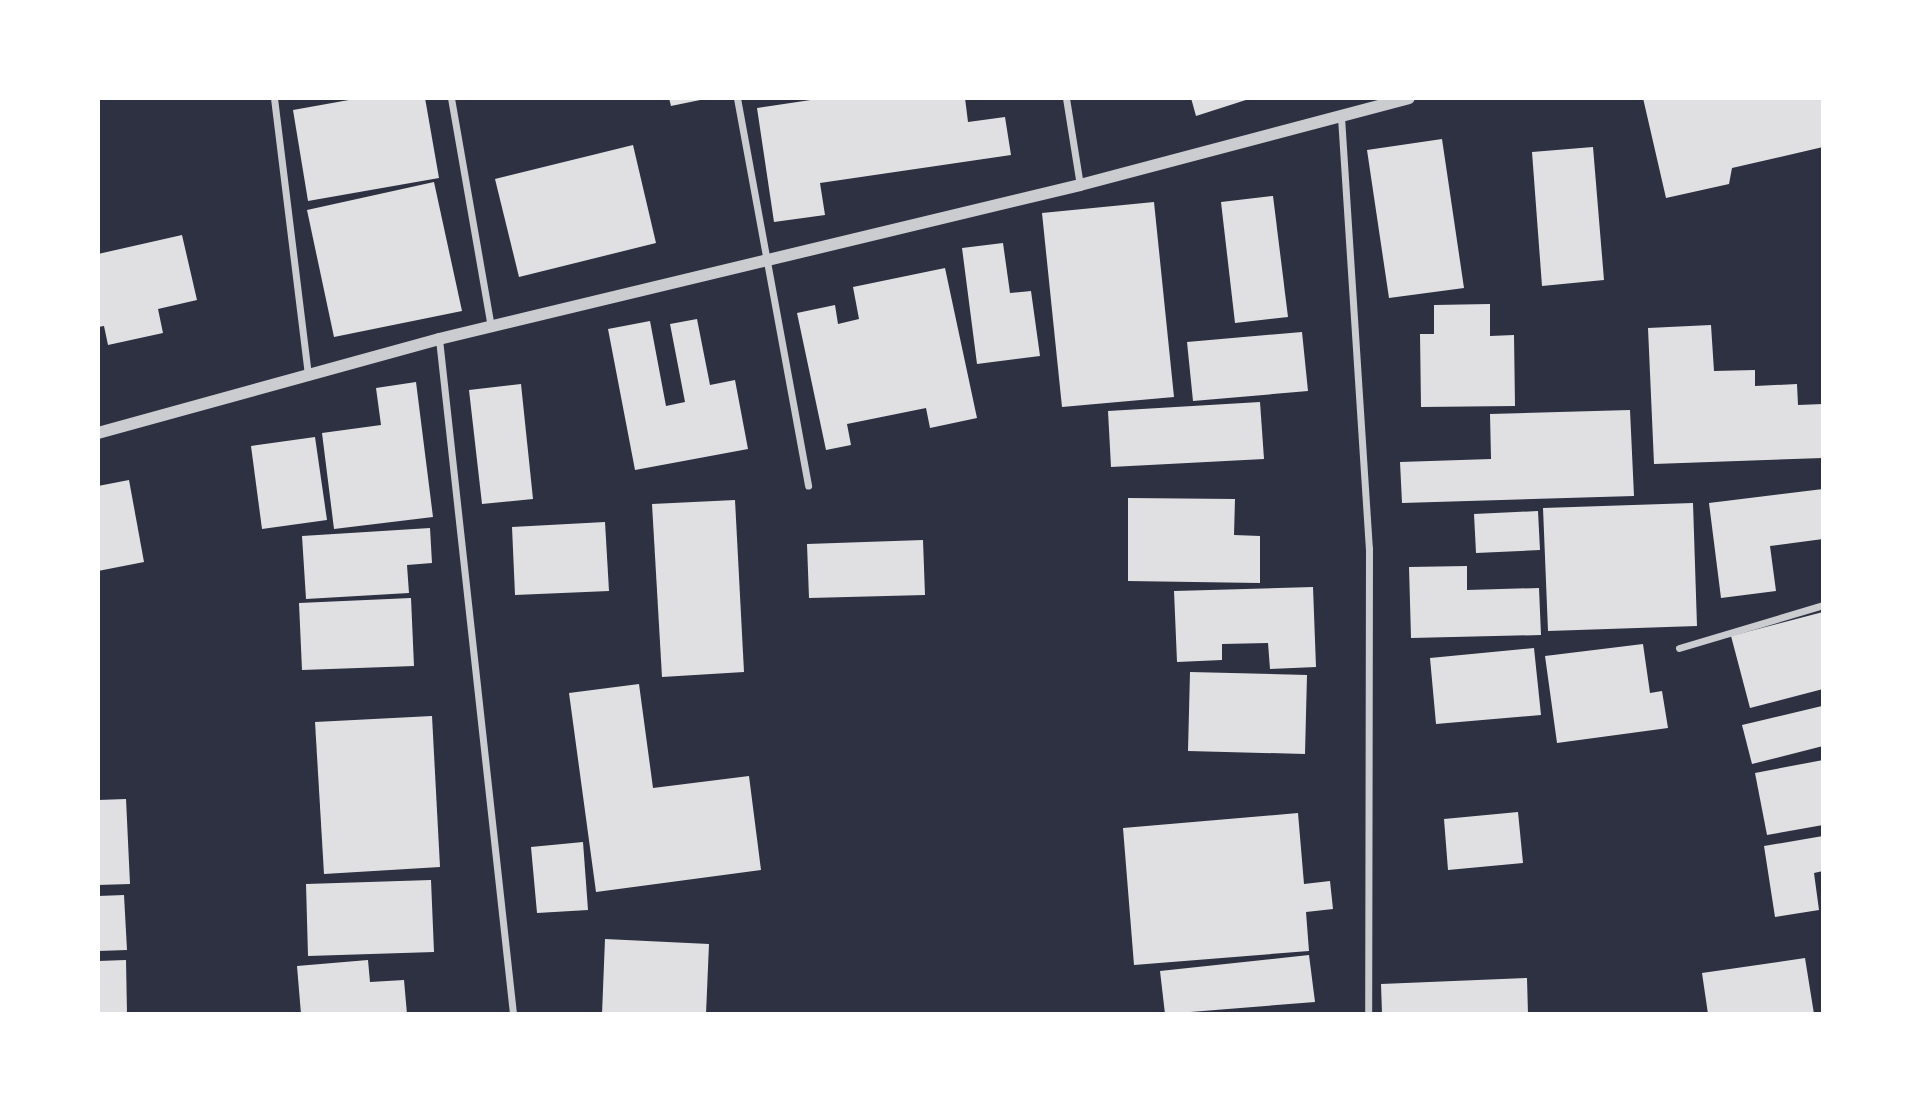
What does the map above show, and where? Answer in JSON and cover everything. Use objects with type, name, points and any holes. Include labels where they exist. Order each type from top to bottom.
[{"type":"street","points":[[274,98],[309,375]]},
{"type":"street","points":[[451,98],[491,327]]},
{"type":"street","points":[[737,98],[808,486]]},
{"type":"street","points":[[1066,98],[1080,185]]},
{"type":"street","points":[[98,433],[439,340],[1080,185],[1409,98]]},
{"type":"street","points":[[1341,117],[1368,548],[1368,1014]]},
{"type":"street","points":[[439,340],[513,1014]]},
{"type":"street","points":[[1679,648],[1823,605]]},
{"type":"building","points":[[360,98],[425,98],[439,178],[308,201],[293,110]]},
{"type":"building","points":[[669,98],[705,98],[705,99],[671,106]]},
{"type":"building","points":[[824,98],[965,98],[968,122],[1005,117],[1011,155],[820,183],[825,215],[774,222],[757,108]]},
{"type":"building","points":[[1191,98],[1249,98],[1249,99],[1196,116]]},
{"type":"building","points":[[1643,98],[1823,98],[1823,147],[1732,168],[1729,184],[1666,198]]},
{"type":"building","points":[[1442,139],[1464,288],[1389,298],[1367,150]]},
{"type":"building","points":[[633,145],[656,243],[519,277],[495,179]]},
{"type":"building","points":[[1593,147],[1604,280],[1542,286],[1532,152]]},
{"type":"building","points":[[434,182],[462,311],[334,337],[307,210]]},
{"type":"building","points":[[1273,196],[1288,317],[1235,323],[1221,202]]},
{"type":"building","points":[[1154,202],[1174,397],[1062,407],[1042,213]]},
{"type":"building","points":[[182,235],[197,300],[158,309],[163,333],[108,345],[104,326],[98,327],[98,254]]},
{"type":"building","points":[[1003,243],[1010,293],[1031,291],[1040,356],[977,364],[962,248]]},
{"type":"building","points":[[945,268],[977,418],[930,428],[926,408],[847,424],[851,445],[826,450],[797,313],[835,305],[838,324],[859,319],[853,287]]},
{"type":"building","points":[[1490,304],[1490,336],[1514,335],[1515,406],[1421,407],[1420,334],[1434,334],[1434,305]]},
{"type":"building","points":[[697,319],[710,385],[735,380],[748,449],[635,470],[608,329],[650,321],[666,406],[685,402],[670,324]]},
{"type":"building","points":[[1711,325],[1714,371],[1755,370],[1755,386],[1797,384],[1798,405],[1823,404],[1823,458],[1654,464],[1648,328]]},
{"type":"building","points":[[1302,332],[1308,391],[1193,401],[1187,342]]},
{"type":"building","points":[[416,382],[433,517],[334,529],[322,433],[381,425],[376,388]]},
{"type":"building","points":[[521,384],[533,499],[482,504],[469,390]]},
{"type":"building","points":[[1260,402],[1264,459],[1111,467],[1108,411]]},
{"type":"building","points":[[1630,410],[1634,496],[1402,503],[1400,462],[1491,459],[1490,414]]},
{"type":"building","points":[[315,437],[327,520],[262,529],[251,446]]},
{"type":"building","points":[[129,480],[144,562],[98,571],[98,486]]},
{"type":"building","points":[[1823,489],[1823,539],[1770,546],[1776,591],[1721,598],[1709,503]]},
{"type":"building","points":[[1128,498],[1235,499],[1234,535],[1260,536],[1260,583],[1128,581]]},
{"type":"building","points":[[735,500],[744,672],[662,677],[652,504]]},
{"type":"building","points":[[1693,503],[1697,626],[1548,631],[1543,508]]},
{"type":"building","points":[[1538,511],[1540,550],[1476,553],[1474,514]]},
{"type":"building","points":[[605,522],[609,591],[515,595],[512,527]]},
{"type":"building","points":[[430,528],[432,563],[407,565],[409,593],[306,599],[302,536]]},
{"type":"building","points":[[923,540],[925,595],[809,598],[807,544]]},
{"type":"building","points":[[1467,566],[1467,590],[1539,588],[1541,635],[1411,638],[1409,567]]},
{"type":"building","points":[[1313,587],[1316,667],[1270,669],[1268,643],[1222,644],[1222,660],[1177,662],[1174,591]]},
{"type":"building","points":[[411,598],[414,666],[302,670],[299,603]]},
{"type":"building","points":[[1823,612],[1823,689],[1750,708],[1731,636]]},
{"type":"building","points":[[1643,644],[1650,693],[1662,691],[1668,728],[1557,743],[1545,656]]},
{"type":"building","points":[[1534,648],[1541,715],[1436,724],[1430,658]]},
{"type":"building","points":[[1190,672],[1307,675],[1305,754],[1188,751]]},
{"type":"building","points":[[639,684],[653,788],[749,776],[761,870],[596,892],[569,693]]},
{"type":"building","points":[[1822,706],[1823,746],[1752,764],[1742,725]]},
{"type":"building","points":[[432,716],[440,867],[324,874],[315,722]]},
{"type":"building","points":[[1823,760],[1823,825],[1767,835],[1755,773]]},
{"type":"building","points":[[126,799],[130,884],[98,885],[98,800]]},
{"type":"building","points":[[1518,812],[1523,863],[1448,870],[1444,819]]},
{"type":"building","points":[[1298,813],[1304,884],[1330,881],[1333,909],[1306,912],[1309,951],[1134,965],[1123,828]]},
{"type":"building","points":[[1823,836],[1823,871],[1814,873],[1819,910],[1775,917],[1764,846]]},
{"type":"building","points":[[583,842],[588,910],[537,913],[531,847]]},
{"type":"building","points":[[431,880],[434,952],[308,956],[306,884]]},
{"type":"building","points":[[124,895],[127,950],[98,951],[98,896]]},
{"type":"building","points":[[605,939],[709,944],[706,1014],[602,1014]]},
{"type":"building","points":[[1309,955],[1315,1002],[1165,1014],[1160,971]]},
{"type":"building","points":[[1805,958],[1814,1014],[1708,1014],[1702,973]]},
{"type":"building","points":[[126,960],[127,1014],[98,1014],[98,961]]},
{"type":"building","points":[[368,960],[370,982],[404,980],[407,1014],[301,1014],[297,966]]},
{"type":"building","points":[[1527,978],[1528,1014],[1382,1014],[1381,984]]}]
